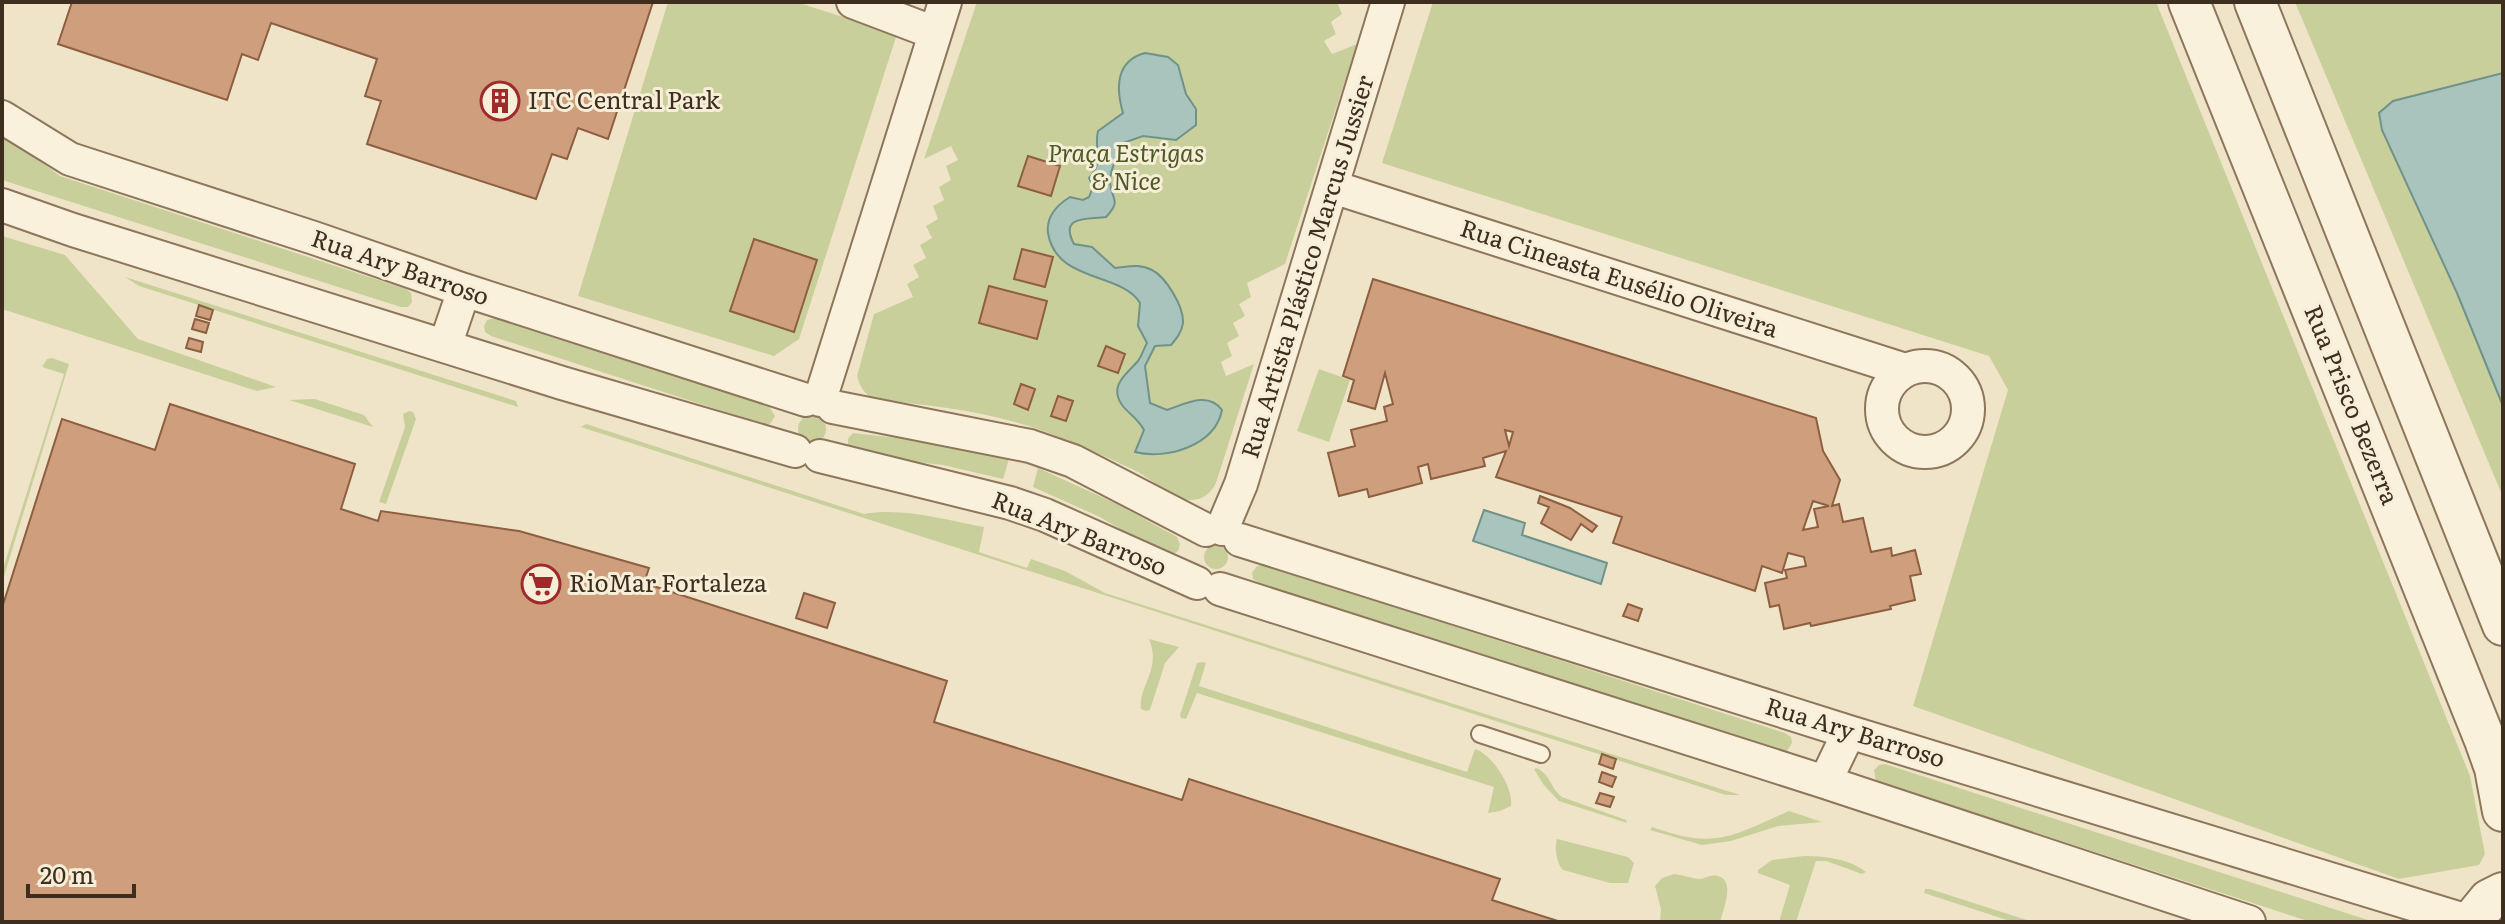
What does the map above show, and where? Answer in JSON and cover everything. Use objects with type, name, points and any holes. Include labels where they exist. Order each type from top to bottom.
[{"type":"street","points":[[853,2],[935,33]]},
{"type":"street","points":[[820,402],[945,2]]},
{"type":"street","name":"Rua Artista Plástico Marcus Jussier","points":[[1223,533],[1241,484],[1388,2]]},
{"type":"street","name":"Rua Prisco Bezerra","points":[[2189,2],[2485,740],[2495,768],[2503,811]]},
{"type":"street","points":[[2255,2],[2503,625]]},
{"type":"street","name":"Rua Ary Barroso","points":[[2,117],[70,159],[464,290],[820,402],[1030,446],[1073,461],[1223,533],[1849,732],[2471,922]]},
{"type":"street","name":"Rua Cineasta Eusélio Oliveira","points":[[1333,187],[1905,370]]},
{"type":"street","name":"Rua Ary Barroso","points":[[2,205],[445,346],[807,454],[979,494],[1033,511],[1209,586],[1825,782],[2249,922]]},
{"type":"street","points":[[445,346],[464,290]]},
{"type":"street","points":[[820,402],[839,417],[842,429],[839,441],[831,451],[807,454],[787,443],[784,422],[796,404],[820,402]]},
{"type":"street","points":[[1223,533],[1245,550],[1244,570],[1230,585],[1209,586],[1191,576],[1186,559],[1191,541],[1223,533]]},
{"type":"street","points":[[1825,782],[1849,732]]},
{"type":"street","points":[[2471,922],[2489,900],[2503,893]]},
{"type":"lane","points":[[1480,734],[1541,754]]},
{"type":"green space","points":[[668,2],[796,2],[897,34],[799,339],[774,356],[578,296]]},
{"type":"green space","name":"Praça Estrigas & Nice","points":[[977,2],[1337,2],[1342,14],[1331,22],[1336,34],[1324,41],[1332,54],[1357,44],[1285,264],[1247,283],[1251,297],[1239,304],[1245,316],[1233,323],[1239,336],[1227,343],[1232,356],[1221,362],[1226,376],[1254,364],[1216,483],[1201,498],[1181,499],[1134,470],[1028,426],[963,410],[874,400],[860,383],[857,376],[874,314],[913,297],[907,284],[919,277],[913,265],[926,258],[920,245],[932,238],[926,226],[938,219],[933,206],[944,200],[939,187],[951,180],[946,166],[958,160],[951,146],[924,159]]},
{"type":"green space","points":[[1433,2],[2156,2],[2470,776],[2485,854],[2479,865],[2399,879],[1913,706],[2008,390],[1989,356],[1382,163]]},
{"type":"green space","points":[[2295,2],[2503,2],[2503,497]]},
{"type":"green space","points":[[2,133],[60,176],[406,289],[411,293],[412,302],[408,307],[401,307],[2,180]]},
{"type":"green space","points":[[2,236],[65,255],[138,339],[276,387],[257,391],[2,309]]},
{"type":"green space","points":[[125,277],[516,401],[518,407],[139,286]]},
{"type":"green space","points":[[496,318],[768,405],[775,416],[770,424],[762,424],[491,336],[485,332],[484,326],[487,320]]},
{"type":"green space","points":[[47,359],[69,364],[2,583],[2,572],[64,374],[42,367]]},
{"type":"green space","points":[[1319,369],[1350,380],[1329,442],[1297,431]]},
{"type":"green space","points":[[315,399],[364,415],[373,427],[289,400]]},
{"type":"green space","points":[[409,411],[416,419],[386,504],[379,502],[405,427],[403,414]]},
{"type":"green space","points":[[812,415],[822,419],[826,429],[822,439],[812,443],[802,439],[798,429],[802,419]]},
{"type":"green space","points":[[586,424],[864,514],[909,513],[984,527],[979,552],[1027,568],[1031,559],[1065,571],[1105,593],[1740,795],[1726,795],[581,427]]},
{"type":"green space","points":[[853,433],[943,443],[1009,459],[1003,479],[943,465],[885,459],[848,449],[848,439]]},
{"type":"green space","points":[[1038,468],[1119,505],[1177,537],[1180,544],[1178,551],[1172,555],[1162,554],[1100,517],[1033,487]]},
{"type":"green space","points":[[1216,545],[1227,552],[1228,557],[1221,568],[1216,569],[1205,562],[1204,557],[1211,546]]},
{"type":"green space","points":[[1264,565],[1785,733],[1791,737],[1792,743],[1787,751],[1780,752],[1259,583],[1253,579],[1252,573],[1257,566]]},
{"type":"green space","points":[[1149,639],[1179,647],[1165,663],[1150,710],[1146,711],[1141,709],[1141,700],[1153,660]]},
{"type":"green space","points":[[1197,663],[1206,663],[1199,686],[1467,772],[1475,749],[1482,752],[1500,773],[1509,790],[1511,806],[1488,813],[1494,787],[1197,693],[1186,719],[1181,718]]},
{"type":"green space","points":[[1885,764],[2374,922],[2311,922],[1876,781],[1874,770]]},
{"type":"green space","points":[[1537,768],[1562,797],[1626,820],[1627,823],[1559,801],[1543,784],[1534,769]]},
{"type":"green space","points":[[1789,811],[1822,822],[1778,826],[1731,841],[1702,845],[1650,830],[1652,827],[1709,839],[1737,833]]},
{"type":"green space","points":[[1557,839],[1628,857],[1634,863],[1628,883],[1610,883],[1563,870],[1557,856]]},
{"type":"green space","points":[[1804,856],[1837,859],[1866,872],[1862,874],[1826,861],[1816,861],[1796,922],[1779,922],[1790,885],[1758,873],[1758,870],[1772,860]]},
{"type":"green space","points":[[1674,874],[1699,879],[1715,876],[1723,879],[1727,896],[1720,922],[1660,922],[1661,909],[1655,886],[1662,878]]},
{"type":"green space","points":[[1925,889],[2033,922],[2013,922],[1924,893]]},
{"type":"water","points":[[1145,53],[1168,57],[1178,65],[1186,94],[1196,109],[1196,125],[1176,140],[1143,136],[1123,143],[1110,176],[1114,206],[1106,217],[1073,223],[1070,234],[1074,244],[1092,247],[1115,268],[1138,266],[1152,270],[1163,279],[1177,301],[1183,316],[1180,332],[1171,345],[1155,346],[1145,366],[1150,403],[1167,410],[1203,400],[1216,404],[1222,410],[1218,422],[1200,441],[1188,448],[1161,454],[1135,452],[1144,430],[1122,405],[1117,391],[1121,380],[1139,359],[1147,343],[1138,326],[1140,303],[1119,286],[1063,261],[1048,233],[1053,212],[1061,204],[1070,197],[1083,200],[1089,197],[1093,187],[1089,178],[1098,160],[1098,131],[1123,113],[1119,95],[1120,77],[1128,62]]},
{"type":"water","points":[[2503,73],[2503,406],[2457,293],[2382,130],[2379,113],[2393,101]]},
{"type":"water","points":[[1484,510],[1525,523],[1522,535],[1607,563],[1601,584],[1473,541]]},
{"type":"building","name":"ITC Central Park","points":[[72,2],[653,2],[608,139],[578,128],[567,159],[552,154],[536,199],[367,144],[381,101],[365,96],[377,59],[271,23],[258,60],[242,54],[227,100],[58,44]]},
{"type":"building","points":[[1028,156],[1060,166],[1051,196],[1018,186]]},
{"type":"building","points":[[754,239],[817,260],[794,332],[730,311]]},
{"type":"building","points":[[1022,249],[1053,257],[1045,287],[1014,279]]},
{"type":"building","points":[[1373,279],[1816,418],[1823,451],[1840,480],[1832,506],[1839,504],[1843,522],[1863,518],[1871,552],[1891,548],[1892,556],[1915,550],[1921,574],[1910,576],[1915,600],[1890,606],[1891,609],[1784,629],[1779,605],[1770,607],[1765,583],[1787,578],[1785,570],[1806,566],[1804,557],[1788,553],[1782,573],[1762,566],[1755,591],[1613,543],[1622,517],[1496,477],[1506,451],[1483,458],[1485,466],[1431,479],[1428,464],[1418,467],[1422,483],[1369,497],[1367,489],[1339,496],[1328,453],[1355,446],[1351,430],[1387,421],[1384,407],[1393,404],[1385,373],[1375,409],[1348,401],[1354,380],[1343,376]],"holes":[[[1505,430],[1513,432],[1509,446]],[[1813,501],[1829,506],[1814,509],[1818,527],[1803,530]]]},
{"type":"building","points":[[989,286],[1047,301],[1037,339],[979,323]]},
{"type":"building","points":[[199,305],[213,310],[210,320],[196,316]]},
{"type":"building","points":[[195,319],[209,323],[206,333],[192,329]]},
{"type":"building","points":[[189,338],[203,342],[201,352],[186,348]]},
{"type":"building","points":[[1106,346],[1125,354],[1118,373],[1098,366]]},
{"type":"building","points":[[1021,384],[1035,389],[1028,410],[1014,404]]},
{"type":"building","points":[[1058,396],[1073,401],[1066,421],[1051,416]]},
{"type":"building","points":[[170,404],[355,464],[341,509],[378,521],[381,511],[519,531],[649,568],[644,583],[947,681],[934,722],[1182,800],[1189,779],[1500,879],[1492,900],[1561,922],[2,922],[2,608],[62,419],[155,450]]},
{"type":"building","points":[[1540,496],[1570,508],[1597,526],[1592,532],[1581,524],[1571,540],[1541,523],[1549,507],[1538,503]]},
{"type":"building","points":[[804,593],[835,603],[827,628],[796,618]]},
{"type":"building","points":[[1628,604],[1642,609],[1638,621],[1623,616]]},
{"type":"building","points":[[1602,754],[1616,759],[1613,769],[1599,764]]},
{"type":"building","points":[[1602,772],[1616,777],[1612,787],[1599,782]]},
{"type":"building","points":[[1600,793],[1614,797],[1610,807],[1596,803]]},
{"type":"place","name":"ITC Central Park","points":[[500,101]]},
{"type":"place","name":"RioMar Fortaleza","points":[[541,584]]}]
